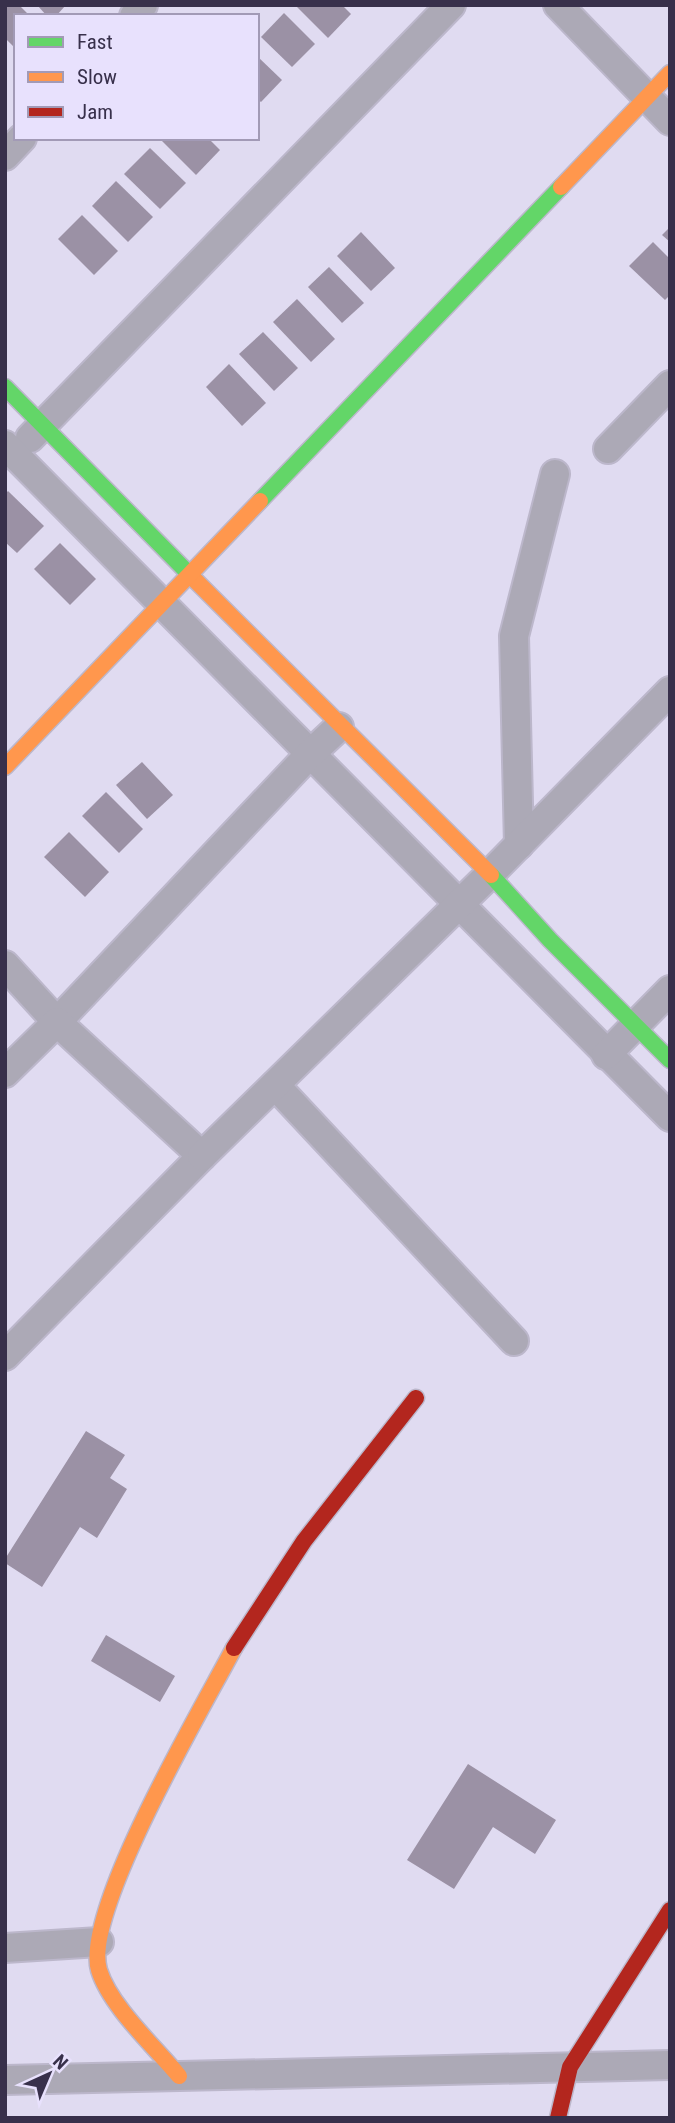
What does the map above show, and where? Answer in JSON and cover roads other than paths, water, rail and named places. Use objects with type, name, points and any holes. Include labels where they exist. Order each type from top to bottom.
[{"type":"street","points":[[451,5],[43,426],[8,454],[460,903],[606,1055],[670,1116]]},
{"type":"street","points":[[558,5],[670,121]]},
{"type":"street","points":[[5,767],[160,604],[191,576],[670,73]]},
{"type":"street","points":[[5,156],[20,140]]},
{"type":"street","points":[[608,449],[670,385]]},
{"type":"street","points":[[5,387],[339,727],[490,874],[670,1060]]},
{"type":"street","points":[[519,845],[514,636],[555,474]]},
{"type":"street","points":[[5,1356],[202,1156],[519,845],[670,691]]},
{"type":"street","points":[[5,1073],[57,1022],[309,755],[339,727]]},
{"type":"street","points":[[5,965],[57,1022],[202,1156]]},
{"type":"street","points":[[606,1055],[670,990]]},
{"type":"street","points":[[275,1085],[514,1341]]},
{"type":"street","points":[[179,2076],[108,1991],[98,1967],[101,1920],[137,1832],[236,1644],[304,1541],[416,1398]]},
{"type":"street","points":[[558,2118],[567,2080],[670,1910]]},
{"type":"street","points":[[5,1948],[99,1942]]},
{"type":"street","points":[[5,2080],[179,2076],[567,2080],[670,2065]]}]
